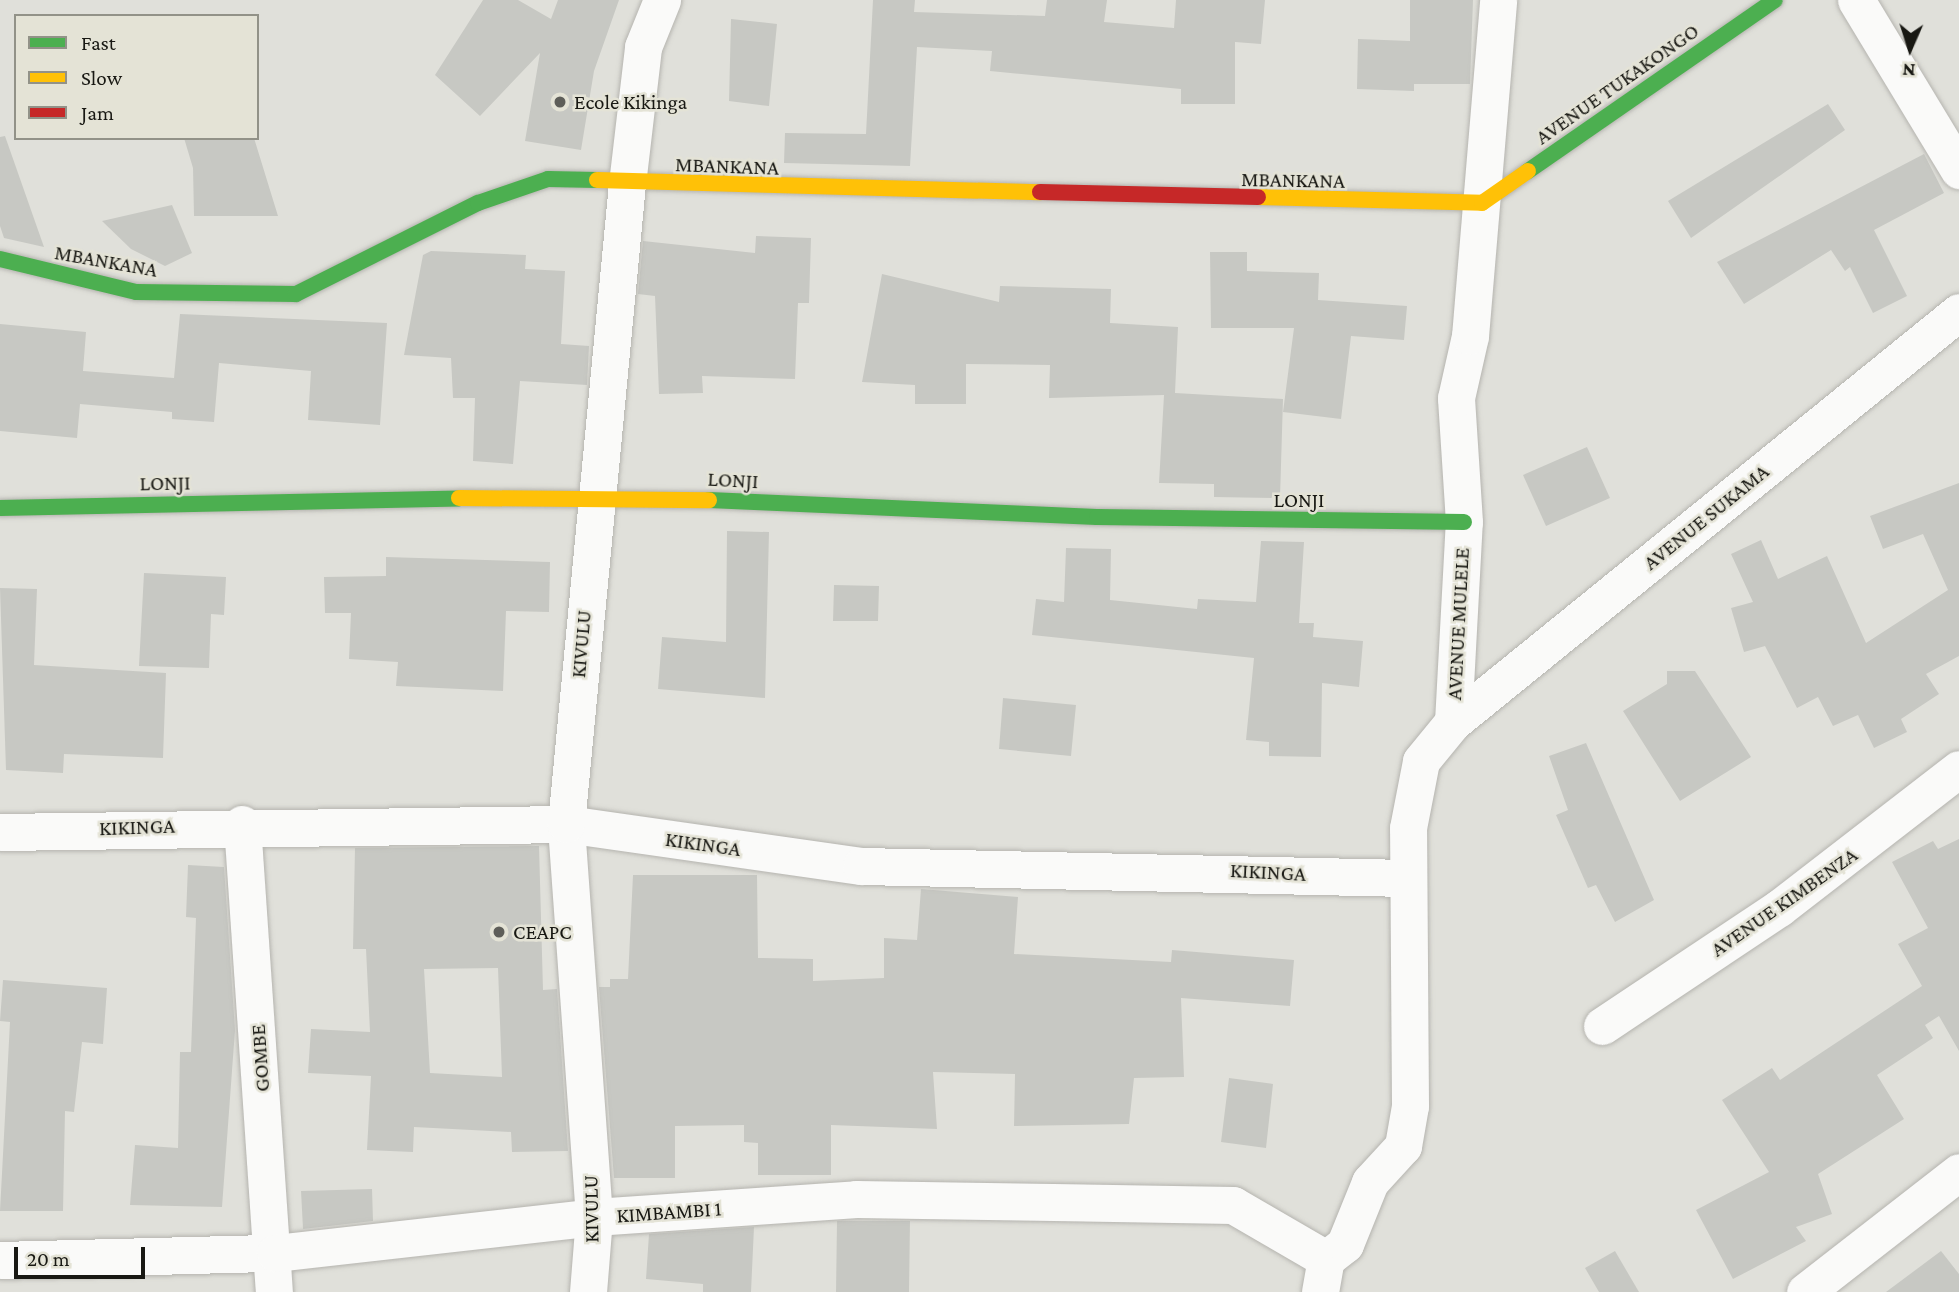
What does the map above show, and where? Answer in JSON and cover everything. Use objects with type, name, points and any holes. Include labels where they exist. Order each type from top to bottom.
[{"type":"street","name":"KIVULU","points":[[589,1292],[594,1217],[566,824],[594,495],[627,184],[643,47],[662,0]]},
{"type":"street","name":"AVENUE MULELE","points":[[1323,1275],[1345,1244],[1370,1182],[1403,1146],[1414,1041],[1406,878],[1414,782],[1430,746],[1453,722],[1464,522],[1456,398],[1467,365],[1498,0]]},
{"type":"street","name":"AVENUE TUKAKONGO","points":[[1482,203],[1775,0]]},
{"type":"street","points":[[1856,0],[1959,170]]},
{"type":"street","name":"MBANKANA","points":[[0,260],[136,292],[296,294],[510,189],[548,179],[627,184],[1482,203]]},
{"type":"street","name":"AVENUE SUKAMA","points":[[1453,722],[1959,312]]},
{"type":"street","name":"LONJI","points":[[0,508],[594,495],[1097,517],[1464,522]]},
{"type":"street","name":"AVENUE KIMBENZA","points":[[1602,1026],[1779,908],[1959,769]]},
{"type":"street","name":"KIKINGA","points":[[0,832],[242,824],[566,824],[861,866],[1406,878]]},
{"type":"street","name":"GOMBE","points":[[242,824],[275,1254],[274,1292]]},
{"type":"street","points":[[1805,1292],[1959,1172]]},
{"type":"street","name":"KIMBAMBI 1","points":[[0,1260],[275,1254],[594,1217],[856,1199],[1233,1205],[1323,1275]]},
{"type":"building","points":[[483,0],[518,0],[551,19],[558,0],[619,0],[594,71],[581,150],[525,141],[540,53],[480,116],[435,75]]},
{"type":"building","points":[[873,0],[915,0],[914,12],[1045,16],[1047,0],[1107,0],[1104,22],[1174,28],[1176,0],[1265,0],[1261,44],[1235,42],[1235,104],[1181,104],[1181,89],[990,71],[992,51],[917,47],[910,166],[784,163],[785,133],[866,134]]},
{"type":"building","points":[[1410,0],[1473,0],[1470,84],[1414,84],[1414,91],[1357,89],[1358,39],[1410,41]]},
{"type":"building","points":[[731,19],[777,24],[769,106],[729,101]]},
{"type":"building","points":[[1828,104],[1845,130],[1691,238],[1668,201]]},
{"type":"building","points":[[5,136],[44,247],[4,238],[0,226],[0,137]]},
{"type":"building","points":[[185,140],[255,140],[278,216],[194,216],[193,168]]},
{"type":"building","points":[[1924,154],[1944,193],[1874,230],[1907,296],[1873,313],[1850,267],[1845,271],[1831,250],[1744,304],[1717,262]]},
{"type":"building","points":[[172,205],[192,253],[165,266],[131,249],[102,221]]},
{"type":"building","points":[[756,236],[811,238],[809,303],[798,303],[795,379],[702,376],[703,393],[659,394],[655,296],[638,294],[643,241],[755,253]]},
{"type":"building","points":[[431,251],[526,255],[525,269],[565,271],[561,344],[589,346],[587,385],[520,381],[513,464],[473,461],[475,398],[453,398],[451,358],[404,355],[423,255]]},
{"type":"building","points":[[1210,252],[1247,252],[1247,271],[1319,273],[1318,300],[1407,306],[1404,340],[1351,336],[1341,419],[1283,412],[1294,328],[1211,328]]},
{"type":"building","points":[[882,274],[999,302],[1000,286],[1111,289],[1110,323],[1178,327],[1175,393],[1283,399],[1280,498],[1214,497],[1214,484],[1159,483],[1164,395],[1049,398],[1050,365],[966,364],[966,404],[915,404],[915,385],[862,382]]},
{"type":"building","points":[[180,314],[387,323],[380,425],[308,420],[311,371],[219,363],[214,422],[172,419],[172,412],[80,404],[77,438],[0,431],[0,324],[86,332],[83,371],[174,378]]},
{"type":"building","points":[[1587,447],[1610,498],[1546,526],[1523,475]]},
{"type":"building","points":[[1959,483],[1959,656],[1926,674],[1939,694],[1901,719],[1907,732],[1874,748],[1858,715],[1833,726],[1818,697],[1797,708],[1765,646],[1744,652],[1731,608],[1753,602],[1731,554],[1761,540],[1778,579],[1827,556],[1866,643],[1948,590],[1923,534],[1883,549],[1870,516]]},
{"type":"building","points":[[727,531],[769,532],[765,698],[658,689],[662,637],[726,642]]},
{"type":"building","points":[[1261,541],[1304,542],[1299,623],[1314,623],[1313,637],[1363,641],[1359,687],[1322,683],[1321,757],[1269,756],[1269,742],[1246,740],[1254,658],[1032,635],[1036,599],[1064,602],[1066,548],[1111,549],[1110,600],[1197,609],[1198,599],[1256,602]]},
{"type":"building","points":[[386,557],[550,562],[549,612],[506,611],[503,691],[396,686],[398,662],[349,659],[351,613],[325,613],[324,577],[386,576]]},
{"type":"building","points":[[144,573],[226,577],[224,615],[211,614],[209,668],[139,666]]},
{"type":"building","points":[[834,585],[879,586],[878,621],[833,621]]},
{"type":"building","points":[[0,588],[37,589],[34,665],[166,673],[163,758],[64,754],[63,773],[6,770]]},
{"type":"building","points":[[1667,671],[1695,671],[1751,757],[1680,801],[1623,711],[1667,684]]},
{"type":"building","points":[[1003,698],[1076,705],[1071,756],[999,749]]},
{"type":"building","points":[[1586,743],[1654,900],[1615,922],[1596,885],[1588,888],[1556,815],[1568,810],[1549,756]]},
{"type":"building","points":[[1959,839],[1959,1051],[1939,1016],[1925,1025],[1933,1038],[1877,1075],[1904,1119],[1818,1174],[1832,1214],[1796,1227],[1806,1241],[1733,1279],[1696,1210],[1769,1172],[1722,1100],[1772,1068],[1780,1080],[1922,986],[1898,944],[1928,928],[1892,862],[1933,841],[1938,849]]},
{"type":"building","points":[[539,846],[543,990],[557,989],[568,1151],[512,1152],[511,1132],[414,1127],[413,1152],[367,1150],[371,1076],[308,1073],[311,1029],[370,1032],[366,949],[353,949],[355,848]],"holes":[[[498,968],[502,1077],[430,1073],[424,969]]]},
{"type":"building","points":[[188,865],[224,867],[235,1030],[222,1207],[130,1205],[135,1145],[178,1148],[180,1052],[191,1052],[196,918],[186,917]]},
{"type":"building","points":[[633,875],[757,875],[758,958],[813,959],[813,981],[884,978],[884,938],[917,940],[921,889],[1018,897],[1014,954],[1171,962],[1172,950],[1294,960],[1290,1006],[1181,998],[1184,1077],[1134,1078],[1129,1124],[1014,1126],[1015,1074],[933,1072],[937,1129],[831,1125],[831,1175],[758,1175],[758,1143],[744,1142],[744,1125],[675,1126],[675,1178],[614,1178],[599,987],[610,987],[610,979],[628,979]]},
{"type":"building","points":[[3,980],[107,988],[103,1044],[82,1042],[74,1112],[65,1111],[63,1211],[0,1211],[10,1022],[0,1021]]},
{"type":"building","points":[[1229,1078],[1273,1084],[1266,1148],[1221,1142]]},
{"type":"building","points":[[372,1189],[373,1221],[303,1229],[301,1191]]},
{"type":"building","points":[[837,1221],[910,1221],[909,1292],[836,1292]]},
{"type":"building","points":[[754,1227],[751,1292],[703,1292],[703,1284],[646,1279],[649,1234]]},
{"type":"building","points":[[1615,1251],[1639,1292],[1599,1292],[1585,1268]]},
{"type":"building","points":[[1941,1251],[1959,1274],[1959,1292],[1886,1292]]},
{"type":"traffic: fast","points":[[1528,171],[1775,0]]},
{"type":"traffic: fast","points":[[0,259],[136,292],[296,294],[478,203],[548,179],[597,180]]},
{"type":"traffic: fast","points":[[0,508],[459,498]]},
{"type":"traffic: fast","points":[[709,500],[1097,517],[1464,522]]},
{"type":"traffic: slow","points":[[1258,197],[1482,203],[1528,171]]},
{"type":"traffic: slow","points":[[597,180],[1040,192]]},
{"type":"traffic: slow","points":[[459,498],[709,500]]},
{"type":"traffic: jam","points":[[1040,192],[1258,197]]},
{"type":"place","name":"Ecole Kikinga","points":[[560,102]]},
{"type":"place","name":"CEAPC","points":[[499,932]]}]
